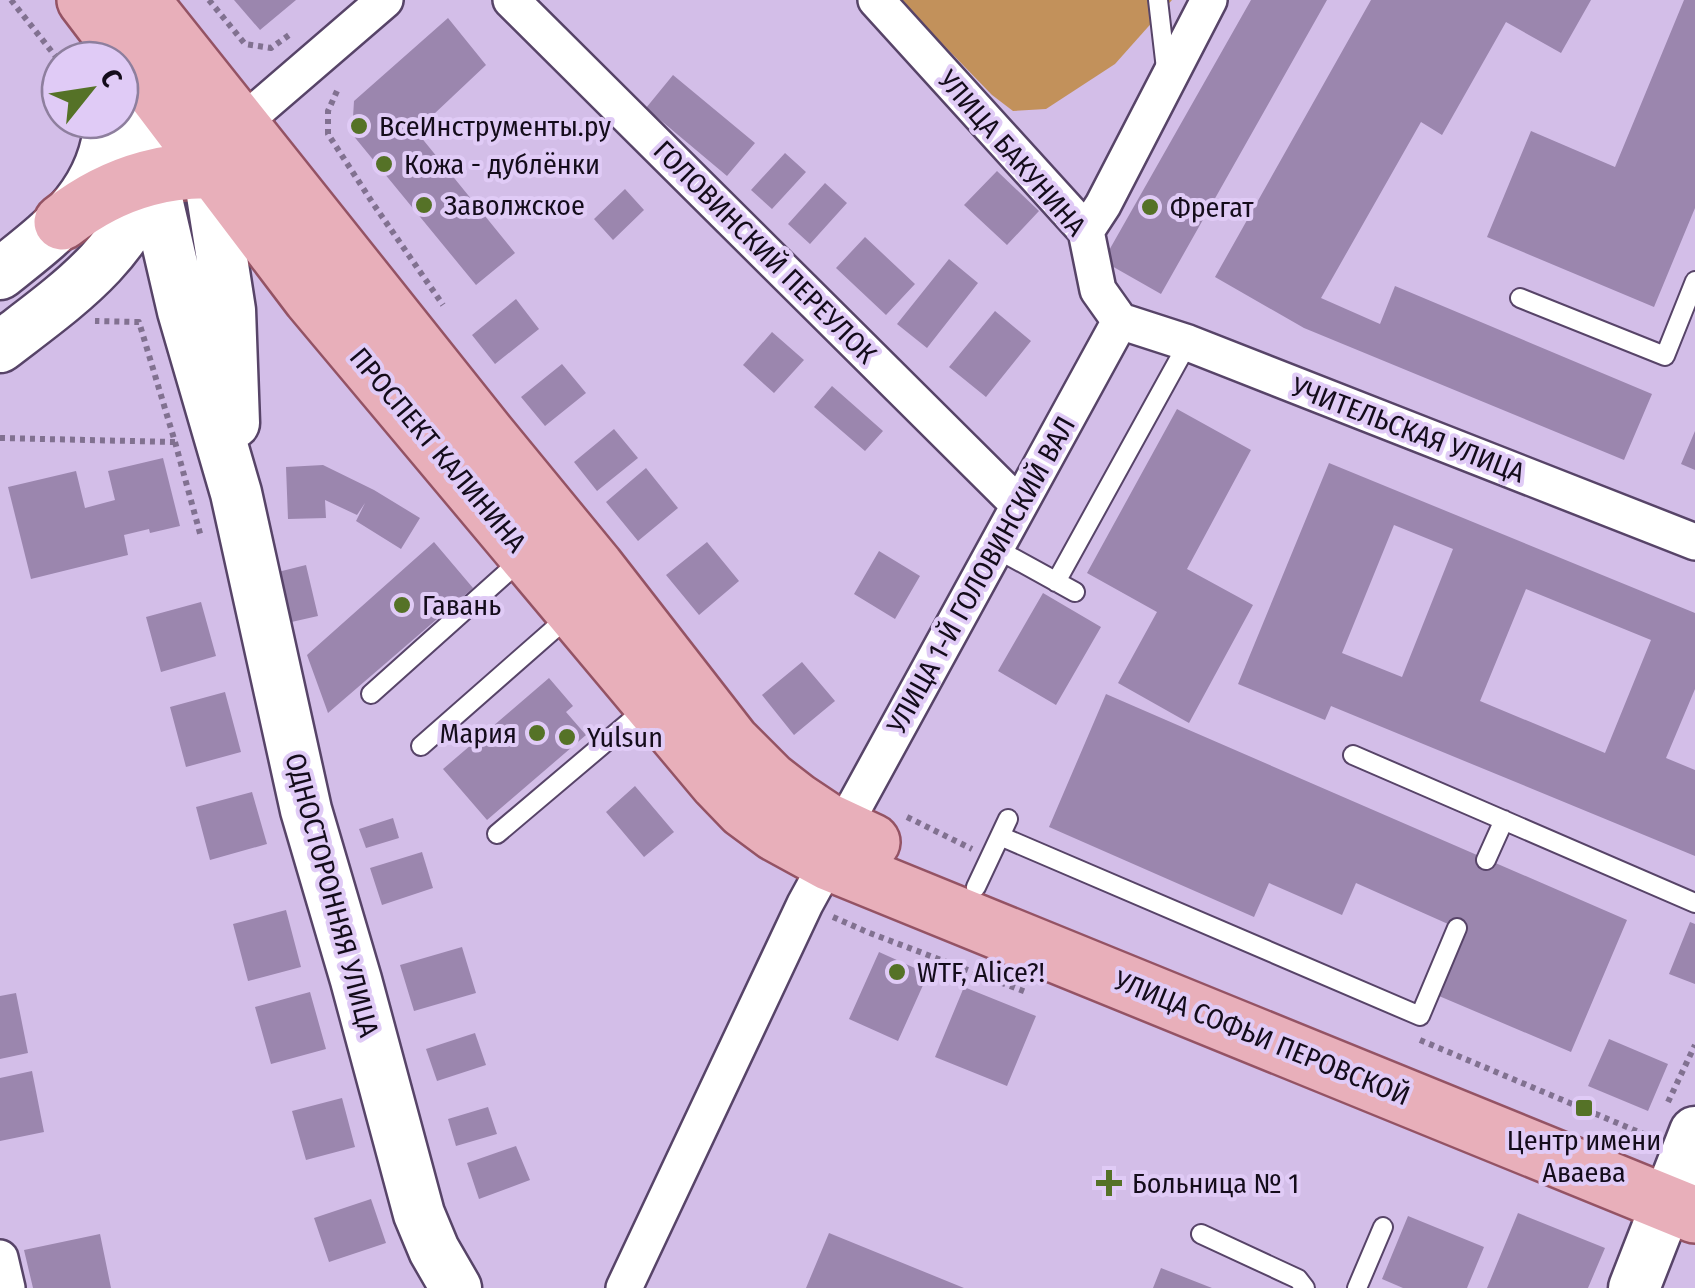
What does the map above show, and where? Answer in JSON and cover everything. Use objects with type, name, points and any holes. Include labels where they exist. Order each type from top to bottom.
[{"type":"main road","name":"ПРОСПЕКТ КАЛИНИНА","points":[[125,24],[304,288],[650,704],[744,810],[775,834],[835,845]]},
{"type":"main road","name":"ПРОСПЕКТ КАЛИНИНА","points":[[125,24],[208,149],[297,193],[732,742],[835,845]]},
{"type":"main road","points":[[62,222],[106,193],[175,172],[208,149]]},
{"type":"main road","name":"УЛИЦА СОФЬИ ПЕРОВСКОЙ","points":[[835,845],[976,887],[1574,1127],[1676,1159]]},
{"type":"main road","name":"УЛИЦА СОФЬИ ПЕРОВСКОЙ","points":[[835,845],[1676,1159]]},
{"type":"street","points":[[208,149],[385,0]]},
{"type":"street","name":"ГОЛОВИНСКИЙ ПЕРЕУЛОК","points":[[512,0],[1020,504]]},
{"type":"street","name":"УЛИЦА БАКУНИНА","points":[[876,0],[1086,230],[1098,290],[1120,322]]},
{"type":"street","points":[[1086,230],[1103,205],[1209,0]]},
{"type":"street","name":"ОДНОСТОРОННЯЯ УЛИЦА","points":[[125,24],[153,178],[184,314],[236,493],[306,810],[419,1214],[456,1288]]},
{"type":"street","points":[[0,274],[79,204],[96,177],[106,140]]},
{"type":"street","name":"ОДНОСТОРОННЯЯ УЛИЦА","points":[[184,314],[208,149]]},
{"type":"street","points":[[0,347],[79,286],[122,238],[137,216],[153,178]]},
{"type":"street","points":[[79,286],[122,281],[148,283],[168,294],[184,314],[265,286],[304,288]]},
{"type":"street","name":"УЛИЦА 1-Й ГОЛОВИНСКИЙ ВАЛ","points":[[624,1288],[835,845],[1120,322]]},
{"type":"street","name":"УЧИТЕЛЬСКАЯ УЛИЦА","points":[[1120,322],[1188,343],[1695,542]]},
{"type":"street","points":[[1634,1288],[1676,1159]]},
{"type":"street","points":[[0,1258],[7,1288]]},
{"type":"lane","points":[[1158,0],[1168,80]]},
{"type":"lane","points":[[1520,298],[1664,356],[1695,281]]},
{"type":"lane","points":[[1056,582],[1188,343]]},
{"type":"lane","points":[[996,548],[1075,592]]},
{"type":"lane","points":[[371,694],[526,556]]},
{"type":"lane","points":[[421,746],[573,612]]},
{"type":"lane","points":[[497,834],[650,704]]},
{"type":"lane","points":[[1354,756],[1695,903]]},
{"type":"lane","points":[[1486,860],[1504,820]]},
{"type":"lane","points":[[976,887],[1004,828],[1420,1016],[1458,928]]},
{"type":"lane","points":[[1357,1288],[1383,1227]]},
{"type":"lane","points":[[1200,1234],[1298,1279],[1305,1288]]},
{"type":"path","points":[[11,0],[43,40]]},
{"type":"path","points":[[209,0],[244,44],[271,48],[292,33]]},
{"type":"path","points":[[0,438],[175,442],[184,314]]},
{"type":"path","points":[[1676,1159],[1695,1044]]},
{"type":"shaded area","points":[[900,0],[1172,0],[1115,64],[1046,109],[1013,111],[992,95]]},
{"type":"building","points":[[234,0],[296,0],[260,30]]},
{"type":"building","points":[[1251,0],[1327,0],[1161,294],[1103,261]]},
{"type":"building","points":[[1371,0],[1591,0],[1561,53],[1506,22],[1442,135],[1421,122],[1321,298],[1380,324],[1395,286],[1652,394],[1624,460],[1304,328],[1215,277]]},
{"type":"building","points":[[1684,0],[1695,0],[1695,208],[1654,307],[1487,237],[1531,131],[1615,167]]},
{"type":"building","points":[[448,18],[486,65],[416,131],[515,253],[476,285],[352,134],[354,101]]},
{"type":"building","points":[[673,75],[755,143],[727,176],[646,108]]},
{"type":"building","points":[[785,153],[806,172],[772,209],[751,190]]},
{"type":"building","points":[[997,171],[1039,211],[1007,245],[964,205]]},
{"type":"building","points":[[825,183],[847,203],[810,244],[788,224]]},
{"type":"building","points":[[625,189],[644,210],[613,240],[594,219]]},
{"type":"building","points":[[865,237],[915,284],[886,315],[836,268]]},
{"type":"building","points":[[949,259],[978,283],[927,348],[897,324]]},
{"type":"building","points":[[516,299],[539,329],[495,364],[472,335]]},
{"type":"building","points":[[995,311],[1031,341],[986,397],[949,367]]},
{"type":"building","points":[[772,332],[804,360],[774,393],[743,365]]},
{"type":"building","points":[[562,364],[586,393],[545,426],[521,397]]},
{"type":"building","points":[[832,386],[883,431],[865,451],[814,407]]},
{"type":"building","points":[[1177,409],[1251,450],[1187,569],[1253,605],[1189,723],[1118,683],[1157,612],[1087,573]]},
{"type":"building","points":[[614,429],[638,458],[597,491],[574,462]]},
{"type":"building","points":[[1695,431],[1695,470],[1681,464]]},
{"type":"building","points":[[163,458],[180,526],[124,535],[128,555],[31,579],[8,487],[76,471],[85,508],[115,500],[108,471]]},
{"type":"building","points":[[1329,463],[1695,613],[1695,689],[1666,758],[1695,770],[1695,856],[1331,706],[1325,720],[1238,684]],"holes":[[[1394,525],[1453,549],[1402,677],[1342,653]],[[1526,589],[1651,640],[1605,753],[1480,701]]]},
{"type":"building","points":[[323,465],[420,518],[401,549],[356,521],[365,503],[357,515],[325,500],[326,518],[288,519],[286,467]]},
{"type":"building","points":[[646,468],[678,508],[638,541],[606,502]]},
{"type":"building","points":[[434,542],[473,588],[328,713],[307,655]]},
{"type":"building","points":[[707,542],[739,581],[699,615],[666,575]]},
{"type":"building","points":[[879,551],[920,576],[895,619],[854,594]]},
{"type":"building","points":[[306,565],[318,616],[287,623],[274,573]]},
{"type":"building","points":[[1043,593],[1101,627],[1056,705],[998,671]]},
{"type":"building","points":[[201,602],[216,656],[161,672],[146,617]]},
{"type":"building","points":[[802,662],[835,701],[794,735],[762,695]]},
{"type":"building","points":[[549,678],[573,706],[566,712],[586,735],[487,820],[443,769]]},
{"type":"building","points":[[225,692],[241,752],[186,767],[170,707]]},
{"type":"building","points":[[1106,694],[1627,920],[1571,1052],[1439,996],[1466,932],[1356,883],[1342,915],[1269,883],[1254,917],[1049,827]]},
{"type":"building","points":[[635,786],[674,832],[644,857],[606,812]]},
{"type":"building","points":[[252,792],[267,844],[210,860],[196,807]]},
{"type":"building","points":[[393,818],[399,838],[366,848],[359,829]]},
{"type":"building","points":[[422,852],[433,888],[382,905],[370,868]]},
{"type":"building","points":[[286,910],[301,967],[248,981],[233,924]]},
{"type":"building","points":[[1690,922],[1695,924],[1695,984],[1669,974]]},
{"type":"building","points":[[462,947],[476,993],[414,1011],[400,965]]},
{"type":"building","points":[[879,952],[928,974],[898,1041],[849,1019]]},
{"type":"building","points":[[964,987],[1036,1016],[1007,1086],[935,1057]]},
{"type":"building","points":[[310,992],[326,1049],[271,1064],[255,1007]]},
{"type":"building","points":[[16,993],[28,1053],[0,1059],[0,996]]},
{"type":"building","points":[[475,1033],[486,1065],[437,1081],[426,1049]]},
{"type":"building","points":[[1609,1039],[1668,1064],[1648,1111],[1588,1086]]},
{"type":"building","points":[[32,1071],[44,1132],[0,1141],[0,1078]]},
{"type":"building","points":[[342,1098],[355,1147],[306,1160],[292,1111]]},
{"type":"building","points":[[488,1107],[497,1134],[456,1146],[448,1119]]},
{"type":"building","points":[[516,1146],[530,1180],[479,1199],[467,1163]]},
{"type":"building","points":[[371,1199],[386,1243],[329,1262],[314,1218]]},
{"type":"building","points":[[1518,1213],[1605,1248],[1588,1288],[1487,1288]]},
{"type":"building","points":[[1408,1216],[1484,1247],[1467,1288],[1403,1288],[1382,1279]]},
{"type":"building","points":[[829,1233],[964,1288],[806,1288]]},
{"type":"building","points":[[100,1234],[111,1288],[33,1288],[24,1250]]},
{"type":"building","points":[[1161,1268],[1212,1288],[1153,1288]]},
{"type":"place","name":"ВсеИнструменты.ру","points":[[359,126]]},
{"type":"place","name":"Кожа - дублёнки","points":[[384,164]]},
{"type":"place","name":"Заволжское","points":[[424,205]]},
{"type":"place","name":"Фрегат","points":[[1150,207]]},
{"type":"place","name":"Гавань","points":[[402,605]]},
{"type":"place","name":"Мария","points":[[537,733]]},
{"type":"place","name":"Yulsun","points":[[567,737]]},
{"type":"place","name":"WTF, Alice?!","points":[[897,972]]},
{"type":"place","name":"Центр имени Аваева","points":[[1584,1108]]},
{"type":"place","name":"Больница № 1","points":[[1109,1183]]}]
